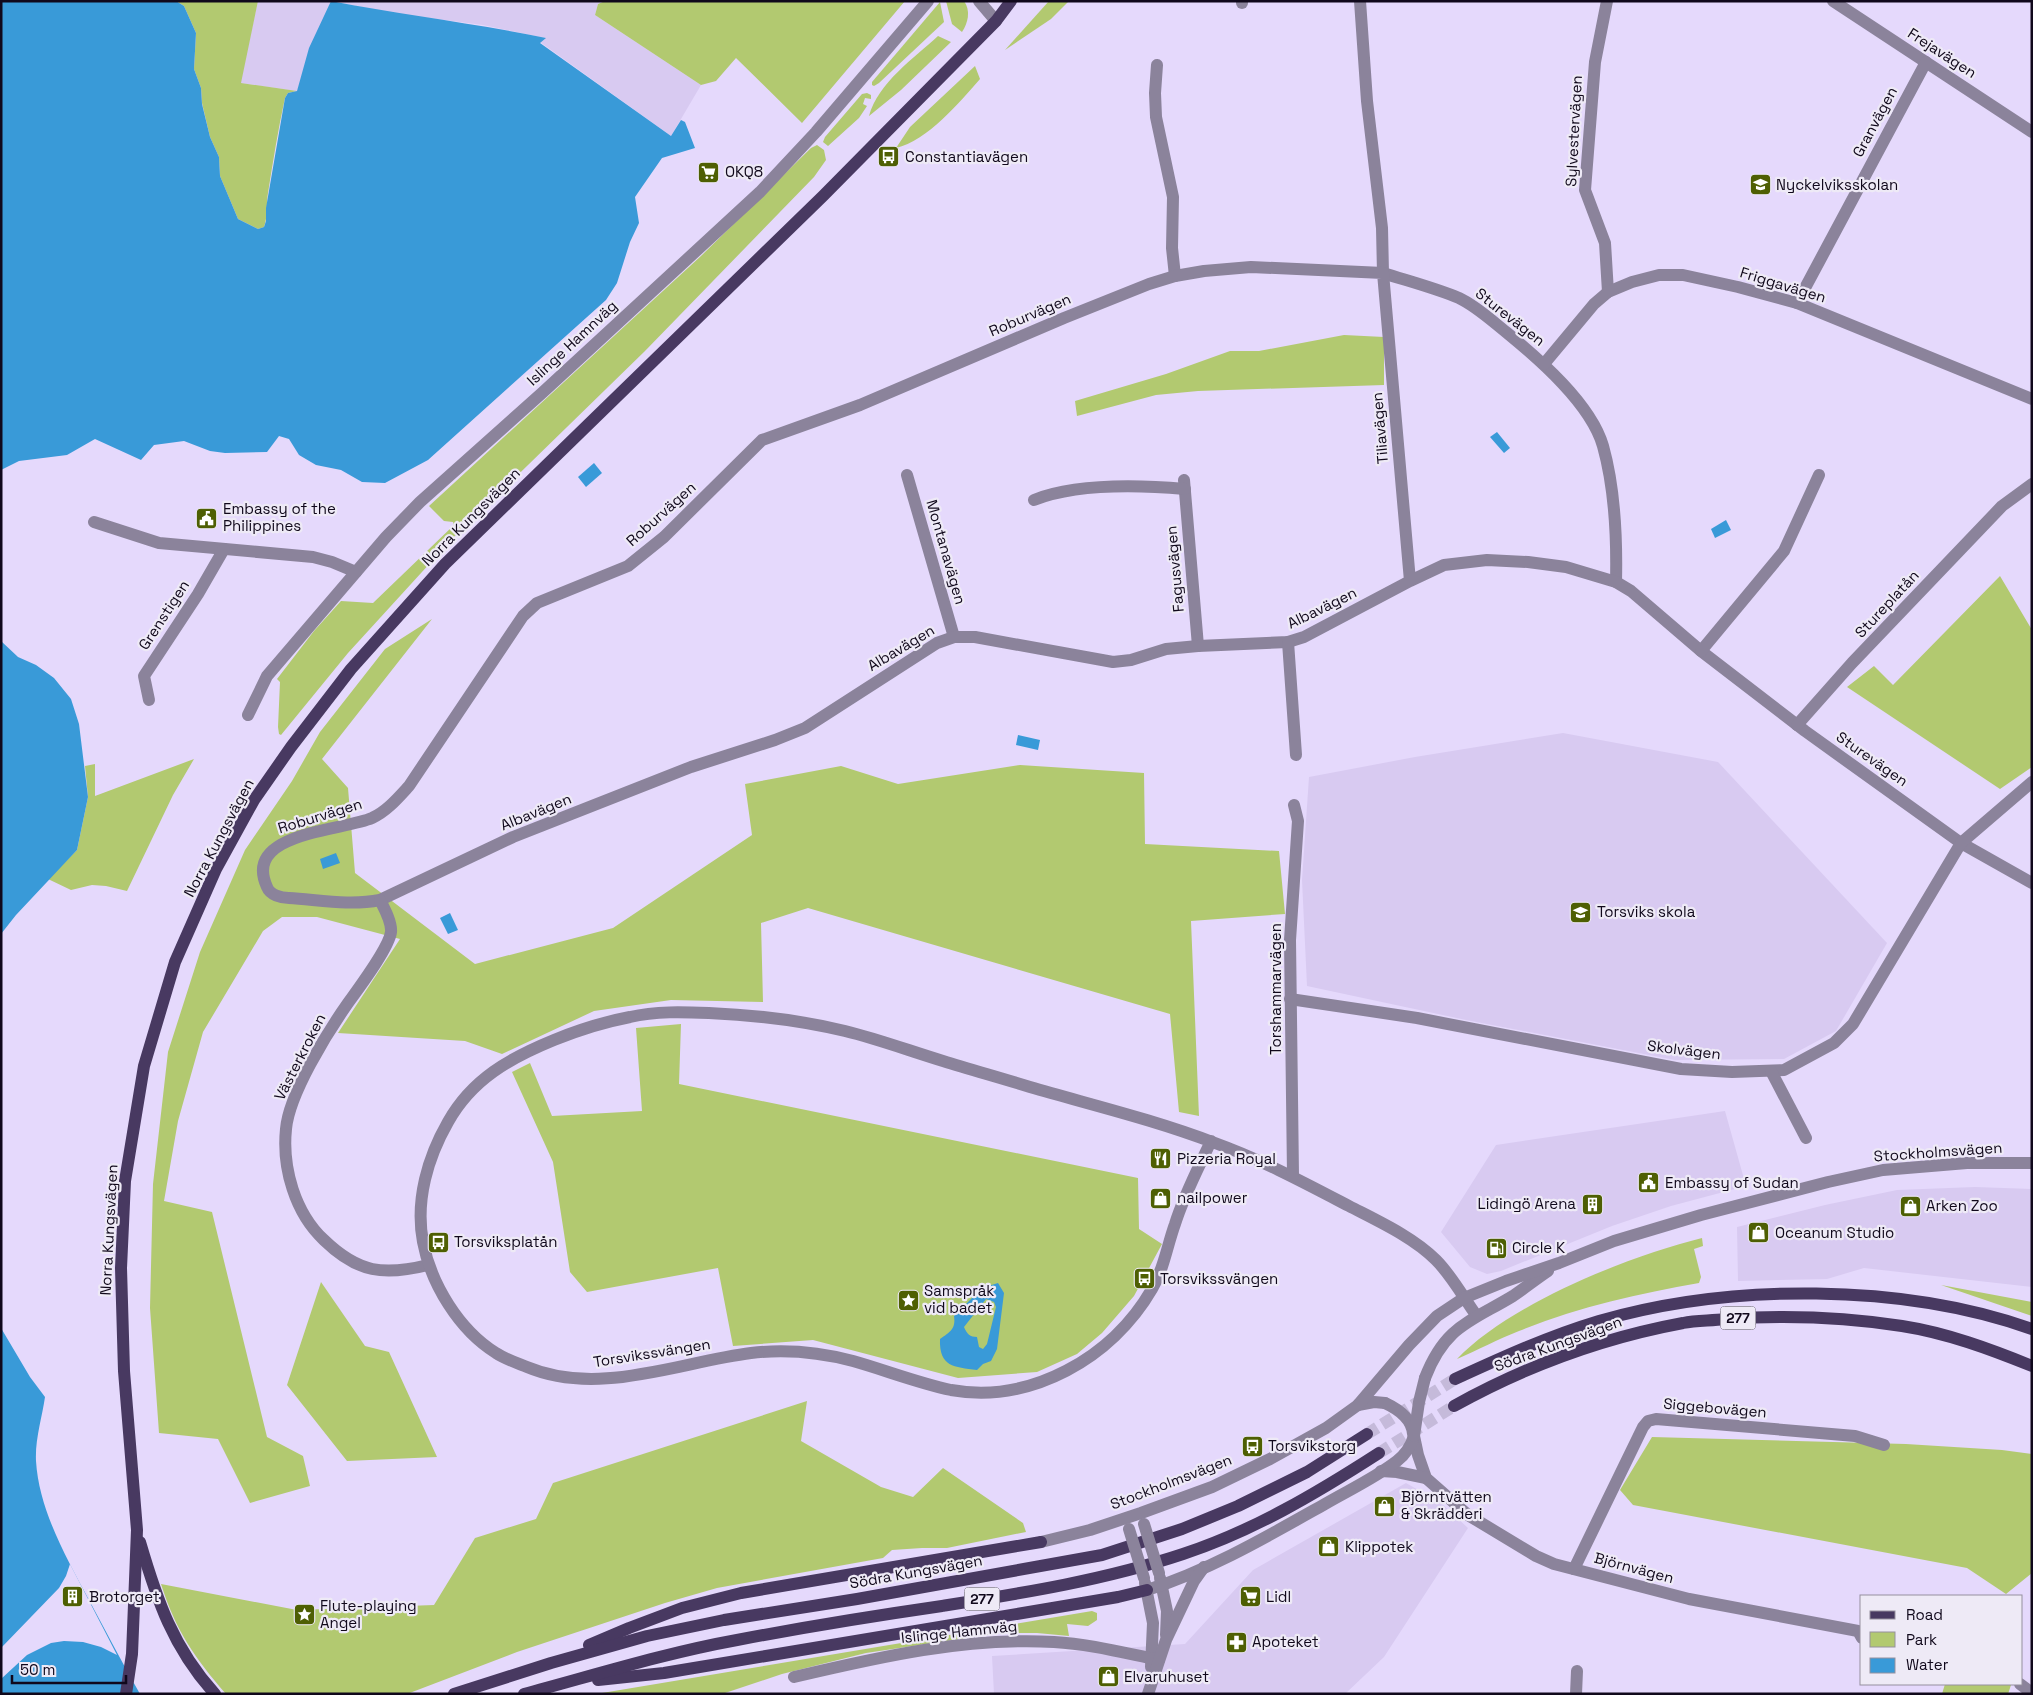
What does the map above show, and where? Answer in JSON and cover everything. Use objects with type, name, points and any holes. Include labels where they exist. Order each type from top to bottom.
[{"type":"main road","points":[[996,21],[1011,1]]},
{"type":"main road","name":"Norra Kungsvägen","points":[[137,1530],[124,1372],[121,1268],[125,1181],[144,1066],[175,962],[216,869],[254,800],[291,747],[351,669],[445,564],[718,299],[996,21]]},
{"type":"main road","name":"Södra Kungsvägen","points":[[1456,1379],[1533,1343],[1600,1321],[1662,1307],[1745,1296],[1816,1294],[1902,1300],[1954,1307],[2032,1329]]},
{"type":"main road","name":"Södra Kungsvägen","points":[[1454,1406],[1492,1385],[1529,1368],[1616,1338],[1686,1322],[1746,1318],[1824,1318],[1903,1326],[1985,1348],[2032,1366]]},
{"type":"main road","name":"Södra Kungsvägen","points":[[454,1694],[551,1662],[647,1636],[724,1620],[857,1599],[1102,1555],[1182,1529],[1238,1506],[1307,1472],[1367,1434]]},
{"type":"main road","name":"277","points":[[524,1694],[656,1657],[734,1640],[1091,1580],[1183,1554],[1219,1541],[1318,1492],[1379,1453]]},
{"type":"main road","points":[[137,1530],[152,1584],[164,1615],[186,1658],[216,1694]]},
{"type":"main road","points":[[126,1694],[132,1654],[137,1530]]},
{"type":"main road","points":[[551,1662],[629,1628],[682,1608],[740,1592],[1041,1542]]},
{"type":"main road","points":[[563,1683],[664,1673],[1118,1597],[1147,1590]]},
{"type":"street","name":"Islinge Hamnväg","points":[[248,714],[267,676],[386,537],[420,502],[542,393],[760,192],[816,132],[928,1]]},
{"type":"street","points":[[979,1],[996,21]]},
{"type":"street","points":[[1360,1],[1366,102],[1382,228],[1383,273]]},
{"type":"street","name":"Sylvestervägen","points":[[1607,1],[1595,62],[1585,190],[1605,243],[1608,292]]},
{"type":"street","name":"Frejavägen","points":[[1833,1],[2032,132]]},
{"type":"street","name":"Granvägen","points":[[1798,303],[1926,62]]},
{"type":"street","points":[[1157,65],[1156,117],[1173,197],[1172,248],[1175,276]]},
{"type":"street","name":"Roburvägen","points":[[264,880],[264,868],[268,855],[281,843],[307,834],[366,819],[392,805],[410,786],[523,616],[537,603],[628,566],[664,537],[762,440],[860,405],[1064,318],[1149,284],[1175,276],[1204,271],[1251,267],[1383,273]]},
{"type":"street","name":"Sturevägen","points":[[1383,273],[1460,298],[1484,314],[1544,364],[1592,421],[1603,446],[1611,491],[1617,541],[1616,582],[1631,591],[1701,651],[1797,725],[1961,843],[2032,883]]},
{"type":"street","name":"Tiliavägen","points":[[1383,273],[1410,581]]},
{"type":"street","name":"Friggavägen","points":[[1544,364],[1594,304],[1608,292],[1632,282],[1659,275],[1683,275],[1798,303],[2032,399]]},
{"type":"street","points":[[1701,651],[1784,551],[1819,475]]},
{"type":"street","name":"Montanavägen","points":[[907,476],[954,637]]},
{"type":"street","name":"Stureplatån","points":[[1797,725],[1852,663],[2002,506],[2032,484]]},
{"type":"street","name":"Fagusvägen","points":[[1034,500],[1053,492],[1184,485],[1198,646]]},
{"type":"street","points":[[94,522],[159,543],[313,557],[332,562],[356,572]]},
{"type":"street","name":"Grenstigen","points":[[149,700],[144,676],[198,594],[224,549]]},
{"type":"street","name":"Albavägen","points":[[264,880],[269,891],[282,898],[363,903],[380,900],[513,837],[691,767],[775,740],[805,728],[937,643],[954,637],[975,637],[1113,662],[1131,660],[1166,649],[1288,642],[1304,637],[1444,565],[1487,560],[1566,567],[1616,582]]},
{"type":"street","points":[[1288,642],[1296,755]]},
{"type":"street","points":[[1961,843],[2032,782]]},
{"type":"street","name":"Torshammarvägen","points":[[1293,1175],[1290,940],[1298,821],[1294,805]]},
{"type":"street","name":"Skolvägen","points":[[1290,999],[1417,1018],[1681,1069],[1732,1072],[1784,1070],[1834,1043],[1853,1024],[1961,843]]},
{"type":"street","name":"Västerkroken","points":[[380,900],[391,932],[380,955],[327,1033],[302,1082],[287,1124],[288,1162],[296,1203],[313,1230],[331,1247],[351,1261],[377,1272],[409,1270],[428,1265]]},
{"type":"street","name":"Torsvikssvängen","points":[[1211,1141],[1188,1188],[1159,1274],[1151,1291],[1131,1318],[1107,1343],[1071,1369],[1047,1381],[1004,1392],[955,1390],[843,1359],[813,1353],[779,1351],[751,1353],[618,1378],[558,1377],[534,1370],[500,1356],[468,1329],[454,1312],[428,1265],[421,1228],[423,1187],[431,1157],[455,1108],[471,1089],[498,1067],[517,1056],[566,1035],[634,1016],[683,1012],[728,1014],[773,1018],[847,1032],[1211,1141],[1293,1175],[1388,1227],[1418,1246],[1434,1258],[1452,1279],[1476,1315]]},
{"type":"street","points":[[1771,1070],[1806,1138]]},
{"type":"street","name":"Stockholmsvägen","points":[[1041,1542],[1090,1530],[1128,1524],[1143,1519],[1270,1459],[1326,1428],[1358,1405],[1437,1316],[1464,1298],[1614,1241],[1701,1215],[1828,1182],[1883,1170],[1967,1163],[2032,1163]]},
{"type":"street","name":"Stockholmsvägen","points":[[1413,1441],[1425,1378],[1434,1357],[1444,1342],[1476,1315],[1513,1296],[1559,1263]]},
{"type":"street","points":[[1358,1405],[1374,1402],[1384,1403],[1403,1414],[1413,1428],[1413,1441],[1426,1478]]},
{"type":"street","name":"Siggebovägen","points":[[1574,1569],[1643,1427],[1648,1421],[1656,1419],[1856,1436],[1884,1445]]},
{"type":"street","points":[[1147,1590],[1161,1579],[1204,1568],[1281,1529],[1397,1461],[1413,1441]]},
{"type":"street","name":"Björnvägen","points":[[1381,1471],[1426,1478],[1468,1515],[1536,1556],[1554,1564],[1689,1599],[1860,1633]]},
{"type":"street","points":[[1143,1519],[1161,1579],[1167,1611],[1166,1640]]},
{"type":"street","points":[[1128,1524],[1144,1578],[1153,1623],[1155,1659],[1149,1689]]},
{"type":"street","points":[[1155,1659],[1194,1581],[1204,1568]]},
{"type":"street","name":"Islinge Hamnväg","points":[[794,1677],[938,1648],[982,1643],[1056,1642],[1110,1649],[1155,1659]]},
{"type":"street","points":[[1576,1694],[1578,1670]]},
{"type":"street","points":[[2021,1685],[2032,1693]]},
{"type":"shaded area","points":[[258,1],[331,1],[297,91],[240,83]]},
{"type":"shaded area","points":[[331,1],[605,1],[598,4],[595,15],[701,85],[671,136],[540,42],[545,38],[483,25],[398,14]]},
{"type":"shaded area","name":"Torsviks skola","points":[[1563,733],[1718,762],[1887,943],[1836,1031],[1784,1059],[1675,1060],[1466,1020],[1307,986],[1302,880],[1309,777],[1415,757]]},
{"type":"shaded area","points":[[1725,1111],[1746,1186],[1671,1206],[1612,1226],[1501,1271],[1487,1274],[1470,1267],[1441,1232],[1496,1145]]},
{"type":"shaded area","points":[[1975,1187],[2032,1189],[2032,1287],[1864,1268],[1827,1279],[1738,1281],[1737,1227],[1825,1205],[1897,1190]]},
{"type":"shaded area","points":[[1406,1483],[1441,1503],[1468,1528],[1384,1657],[1345,1694],[994,1694],[992,1656],[1185,1644],[1253,1570]]},
{"type":"green space","points":[[176,1],[258,1],[241,83],[297,91],[288,93],[285,98],[267,197],[264,227],[258,229],[238,219],[220,176],[219,157],[210,137],[202,103],[201,88],[194,69],[196,33],[184,6]]},
{"type":"green space","points":[[605,1],[905,1],[802,123],[736,58],[716,81],[701,85],[595,15],[598,4]]},
{"type":"green space","points":[[946,1],[964,1],[968,17],[962,32],[952,24]]},
{"type":"green space","points":[[1049,1],[1069,1],[1051,19],[1005,50]]},
{"type":"green space","points":[[940,2],[944,22],[879,83],[874,86],[872,85],[872,82]]},
{"type":"green space","points":[[938,36],[951,42],[901,90],[869,116],[880,93],[888,82]]},
{"type":"green space","points":[[975,66],[980,79],[953,109],[919,138],[896,148],[910,127]]},
{"type":"green space","points":[[867,93],[871,95],[871,99],[865,98],[863,104],[867,106],[859,118],[828,146],[823,142],[825,137],[862,94]]},
{"type":"green space","points":[[817,145],[824,150],[826,160],[814,177],[645,351],[453,538],[348,653],[281,735],[279,734],[280,682],[277,679],[314,631],[341,601],[373,603],[454,525],[453,522],[444,521],[429,506],[701,256],[811,148]]},
{"type":"green space","points":[[1344,335],[1384,337],[1384,385],[1198,391],[1156,395],[1077,416],[1075,401],[1166,374],[1230,351],[1259,351]]},
{"type":"green space","points":[[2000,576],[2032,630],[2032,767],[2000,789],[1847,687],[1874,666],[1893,685]]},
{"type":"green space","points":[[432,619],[322,759],[348,788],[355,873],[475,964],[613,928],[752,835],[745,784],[841,766],[898,784],[1020,765],[1144,773],[1145,844],[1279,851],[1285,914],[1191,921],[1199,1116],[1179,1112],[1170,1014],[808,908],[761,923],[763,1002],[671,1000],[594,1011],[502,1054],[465,1041],[338,1033],[400,939],[317,917],[282,917],[263,931],[203,1032],[178,1121],[164,1201],[212,1212],[267,1437],[303,1456],[310,1486],[250,1503],[218,1439],[159,1433],[150,1308],[153,1184],[168,1052],[200,952],[245,850],[292,781],[320,732],[385,649]]},
{"type":"green space","points":[[194,759],[173,795],[127,891],[92,885],[71,890],[48,879],[77,850],[88,797],[85,766],[95,764],[95,796]]},
{"type":"green space","points":[[681,1024],[679,1084],[1138,1178],[1139,1229],[1162,1244],[1134,1296],[1102,1333],[1077,1354],[1037,1372],[958,1378],[813,1340],[733,1346],[718,1268],[587,1292],[570,1272],[553,1162],[512,1072],[530,1063],[552,1116],[642,1111],[636,1028]]},
{"type":"green space","points":[[1702,1238],[1703,1246],[1694,1249],[1701,1277],[1699,1283],[1585,1308],[1541,1322],[1457,1359],[1479,1339],[1507,1319],[1538,1301],[1606,1270],[1673,1246]]},
{"type":"green space","points":[[321,1282],[365,1346],[389,1352],[437,1457],[347,1461],[287,1385]]},
{"type":"green space","points":[[1941,1285],[2032,1302],[2032,1316]]},
{"type":"green space","points":[[807,1401],[801,1441],[881,1487],[913,1497],[943,1468],[1023,1523],[1026,1532],[947,1548],[892,1550],[883,1558],[717,1588],[665,1603],[517,1652],[407,1694],[226,1694],[204,1668],[187,1643],[173,1616],[161,1584],[297,1610],[434,1605],[475,1538],[536,1519],[553,1483]]},
{"type":"green space","points":[[1652,1437],[1906,1444],[2002,1450],[2032,1454],[2032,1573],[2006,1594],[1967,1568],[1633,1505],[1620,1490]]},
{"type":"green space","points":[[1092,1611],[1097,1613],[1097,1620],[1088,1626],[1067,1624],[1069,1636],[1037,1633],[1000,1633],[866,1653],[782,1674],[722,1694],[596,1694]]},
{"type":"green space","points":[[1945,1685],[2011,1685],[2008,1694],[1942,1694]]},
{"type":"water","points":[[1,1],[176,1],[184,6],[196,33],[194,69],[201,88],[202,104],[210,137],[219,157],[220,176],[238,219],[258,229],[264,227],[266,221],[266,208],[285,98],[288,93],[297,91],[309,48],[331,1],[546,38],[540,43],[671,136],[681,120],[685,122],[695,148],[662,158],[635,197],[639,223],[630,242],[617,283],[606,300],[428,460],[385,483],[362,482],[341,470],[316,465],[299,455],[289,439],[279,436],[267,452],[225,453],[210,451],[184,441],[154,445],[141,460],[95,439],[67,455],[19,461],[1,470]]},
{"type":"water","points":[[1497,432],[1510,448],[1504,453],[1490,437]]},
{"type":"water","points":[[594,463],[602,473],[586,487],[578,477]]},
{"type":"water","points":[[1726,520],[1731,530],[1715,538],[1711,529]]},
{"type":"water","points":[[1,641],[18,657],[36,665],[54,678],[71,699],[79,724],[88,797],[77,850],[16,915],[1,934]]},
{"type":"water","points":[[1018,735],[1040,740],[1038,750],[1016,745]]},
{"type":"water","points":[[336,853],[340,863],[323,869],[320,859]]},
{"type":"water","points":[[450,913],[458,930],[448,934],[440,918]]},
{"type":"water","points":[[998,1283],[1004,1293],[997,1349],[991,1361],[983,1364],[977,1370],[961,1368],[945,1360],[940,1348],[940,1339],[953,1327],[954,1316],[982,1288]],"holes":[[[986,1299],[994,1302],[996,1307],[987,1344],[983,1349],[979,1347],[977,1337],[969,1335],[964,1327]]]},
{"type":"water","points":[[1,1328],[30,1377],[45,1397],[36,1461],[42,1497],[48,1515],[71,1567],[140,1694],[1,1694]]},
{"type":"pier","points":[[70,1564],[117,1655],[101,1647],[83,1642],[64,1641],[51,1643],[27,1655],[1,1679],[1,1648],[59,1588]]},
{"type":"tunnel","points":[[1367,1434],[1455,1379]]},
{"type":"tunnel","points":[[1379,1453],[1454,1406]]},
{"type":"place","name":"Constantiavägen","points":[[889,157]]},
{"type":"place","name":"OKQ8","points":[[709,172]]},
{"type":"place","name":"Nyckelviksskolan","points":[[1760,185]]},
{"type":"place","name":"Embassy of the Philippines","points":[[207,518]]},
{"type":"place","name":"Torsviks skola","points":[[1581,912]]},
{"type":"place","name":"Pizzeria Royal","points":[[1161,1159]]},
{"type":"place","name":"Embassy of Sudan","points":[[1649,1183]]},
{"type":"place","name":"nailpower","points":[[1161,1198]]},
{"type":"place","name":"Lidingö Arena","points":[[1592,1204]]},
{"type":"place","name":"Arken Zoo","points":[[1910,1206]]},
{"type":"place","name":"Oceanum Studio","points":[[1759,1233]]},
{"type":"place","name":"Torsviksplatån","points":[[438,1242]]},
{"type":"place","name":"Circle K","points":[[1496,1248]]},
{"type":"place","name":"Torsvikssvängen","points":[[1144,1279]]},
{"type":"place","name":"Samspråk vid badet","points":[[908,1300]]},
{"type":"place","name":"Torsvikstorg","points":[[1252,1446]]},
{"type":"place","name":"Björntvätten & Skrädderi","points":[[1385,1506]]},
{"type":"place","name":"Klippotek","points":[[1329,1547]]},
{"type":"place","name":"Brotorget","points":[[73,1597]]},
{"type":"place","name":"Lidl","points":[[1250,1597]]},
{"type":"place","name":"Flute-playing Angel","points":[[304,1615]]},
{"type":"place","name":"Apoteket","points":[[1236,1642]]},
{"type":"place","name":"Elvaruhuset","points":[[1108,1677]]}]
